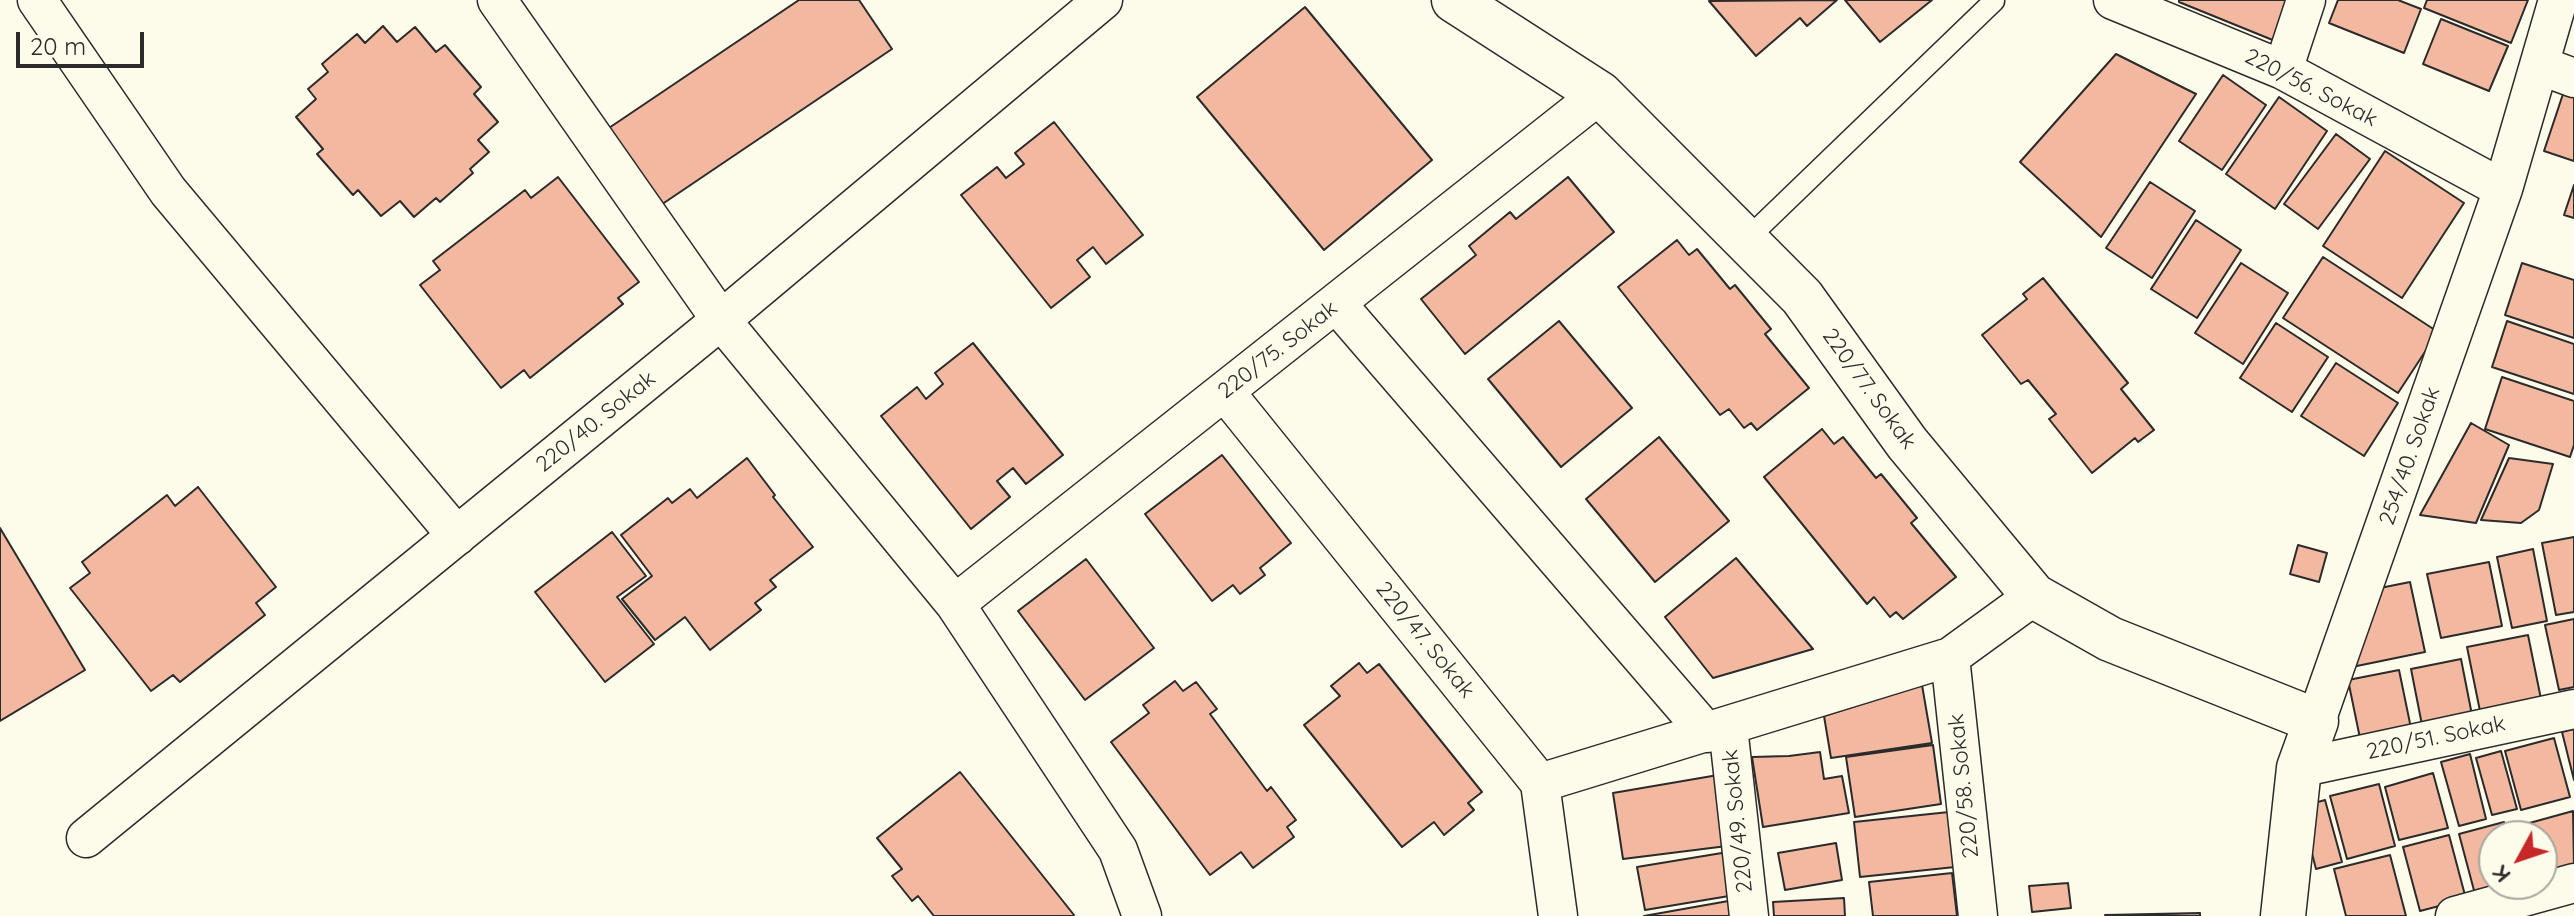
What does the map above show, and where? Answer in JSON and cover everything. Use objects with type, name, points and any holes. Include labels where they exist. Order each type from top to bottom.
[{"type":"street","points":[[37,0],[168,191],[457,536]]},
{"type":"street","points":[[497,0],[721,320],[955,604],[1118,850],[1142,916]]},
{"type":"street","name":"220/40. Sokak","points":[[86,838],[721,320],[1103,0]]},
{"type":"street","name":"220/77. Sokak","points":[[1454,0],[1600,94],[1802,297],[1907,443],[2034,596],[2110,639],[2316,721]]},
{"type":"street","name":"220/56. Sokak","points":[[2113,0],[2283,70],[2503,189]]},
{"type":"street","points":[[2283,70],[2306,0]]},
{"type":"street","name":"254/40. Sokak","points":[[2283,916],[2299,768],[2503,189],[2558,0]]},
{"type":"street","points":[[2539,65],[2574,78]]},
{"type":"street","name":"220/75. Sokak","points":[[955,604],[1600,94]]},
{"type":"street","points":[[1336,303],[1718,730]]},
{"type":"street","name":"220/47. Sokak","points":[[1225,392],[1540,783]]},
{"type":"street","points":[[1558,916],[1540,783],[1950,657],[2034,596]]},
{"type":"street","name":"220/58. Sokak","points":[[1950,657],[1978,916]]},
{"type":"street","name":"220/51. Sokak","points":[[2299,768],[2574,709]]},
{"type":"street","name":"220/49. Sokak","points":[[1718,730],[1749,916]]},
{"type":"street","points":[[2455,916],[2574,883]]},
{"type":"lane","points":[[1745,241],[1994,1]]},
{"type":"building","points":[[799,0],[859,0],[892,49],[652,211],[600,134]]},
{"type":"building","points":[[1837,0],[1807,26],[1800,18],[1756,56],[1709,1]]},
{"type":"building","points":[[1845,0],[1932,0],[1880,42]]},
{"type":"building","points":[[2179,0],[2297,0],[2280,43]]},
{"type":"building","points":[[2338,0],[2398,0],[2421,9],[2404,53],[2329,23]]},
{"type":"building","points":[[2427,0],[2528,0],[2511,43],[2424,8]]},
{"type":"building","points":[[1305,7],[1432,160],[1324,250],[1197,97]]},
{"type":"building","points":[[2441,19],[2508,46],[2489,91],[2423,64]]},
{"type":"building","points":[[383,26],[397,42],[415,27],[436,52],[445,45],[481,87],[474,94],[498,122],[478,140],[489,152],[470,169],[473,173],[440,202],[436,198],[414,217],[400,201],[381,216],[358,190],[353,195],[317,154],[323,149],[296,117],[316,99],[308,89],[328,72],[322,64],[357,34],[365,43]]},
{"type":"building","points":[[2116,54],[2196,94],[2101,237],[2020,162]]},
{"type":"building","points":[[2223,75],[2266,105],[2222,170],[2179,141]]},
{"type":"building","points":[[2564,91],[2574,94],[2574,161],[2544,151]]},
{"type":"building","points":[[2279,97],[2327,131],[2275,209],[2226,174]]},
{"type":"building","points":[[1054,122],[1143,235],[1106,264],[1093,247],[1077,260],[1090,277],[1051,308],[961,195],[997,167],[1006,178],[1024,164],[1015,153]]},
{"type":"building","points":[[2336,134],[2370,159],[2318,229],[2284,204]]},
{"type":"building","points":[[2385,151],[2464,203],[2402,298],[2323,246]]},
{"type":"building","points":[[558,177],[639,282],[618,298],[623,304],[530,378],[524,370],[501,388],[420,285],[440,270],[433,261],[525,190],[531,198]]},
{"type":"building","points":[[1568,177],[1614,232],[1465,354],[1421,299],[1476,255],[1469,246],[1510,212],[1516,219]]},
{"type":"building","points":[[2150,182],[2195,211],[2152,278],[2106,248]]},
{"type":"building","points":[[2574,185],[2574,218],[2564,215]]},
{"type":"building","points":[[2196,220],[2241,250],[2197,318],[2151,289]]},
{"type":"building","points":[[1677,240],[1689,255],[1697,249],[1730,289],[1735,285],[1771,329],[1765,334],[1809,388],[1757,430],[1751,423],[1744,428],[1729,409],[1720,415],[1618,287]]},
{"type":"building","points":[[2323,257],[2438,332],[2398,393],[2283,318]]},
{"type":"building","points":[[2241,263],[2288,293],[2243,364],[2195,333]]},
{"type":"building","points":[[2522,263],[2574,280],[2574,338],[2505,315]]},
{"type":"building","points":[[2043,278],[2128,383],[2121,389],[2154,430],[2138,442],[2135,438],[2092,473],[2049,419],[2056,414],[2028,380],[2021,384],[1982,335],[2027,299],[2023,294]]},
{"type":"building","points":[[1559,321],[1632,408],[1561,467],[1488,379]]},
{"type":"building","points":[[2507,321],[2574,344],[2574,394],[2492,367]]},
{"type":"building","points":[[2276,323],[2328,357],[2292,412],[2240,378]]},
{"type":"building","points":[[973,343],[1063,455],[1026,484],[1013,468],[997,481],[1010,497],[971,529],[881,416],[917,387],[926,399],[943,384],[935,373]]},
{"type":"building","points":[[2336,363],[2398,403],[2364,456],[2301,416]]},
{"type":"building","points":[[2502,377],[2574,401],[2574,445],[2570,457],[2485,429]]},
{"type":"building","points":[[2471,423],[2509,445],[2476,523],[2420,515]]},
{"type":"building","points":[[1822,429],[1834,444],[1843,437],[1876,478],[1881,474],[1917,518],[1911,523],[1956,577],[1903,619],[1896,612],[1890,617],[1874,597],[1867,604],[1764,477]]},
{"type":"building","points":[[1659,437],[1729,521],[1655,582],[1586,499]]},
{"type":"building","points":[[1222,455],[1291,543],[1260,568],[1265,575],[1240,594],[1233,585],[1212,601],[1145,514]]},
{"type":"building","points":[[747,458],[813,547],[770,580],[776,587],[755,603],[761,610],[710,650],[685,617],[655,640],[622,599],[652,576],[621,535],[668,498],[672,503],[690,489],[697,498]]},
{"type":"building","points":[[2509,458],[2553,464],[2539,510],[2521,523],[2481,520]]},
{"type":"building","points":[[198,487],[276,587],[256,603],[265,615],[180,682],[173,675],[151,691],[70,588],[90,573],[82,562],[167,495],[175,506]]},
{"type":"building","points":[[0,528],[85,670],[0,721]]},
{"type":"building","points":[[612,532],[646,576],[617,597],[654,644],[605,682],[535,592]]},
{"type":"building","points":[[2574,537],[2574,612],[2556,615],[2542,543]]},
{"type":"building","points":[[2298,545],[2327,553],[2319,582],[2290,574]]},
{"type":"building","points":[[2533,549],[2547,621],[2512,628],[2497,557]]},
{"type":"building","points":[[1736,558],[1813,649],[1713,678],[1665,617]]},
{"type":"building","points":[[1086,559],[1154,648],[1085,700],[1018,611]]},
{"type":"building","points":[[2489,562],[2502,626],[2441,638],[2427,574]]},
{"type":"building","points":[[2410,582],[2425,652],[2352,667],[2375,589]]},
{"type":"building","points":[[2574,619],[2574,687],[2559,690],[2545,625]]},
{"type":"building","points":[[2528,635],[2541,699],[2480,711],[2467,647]]},
{"type":"building","points":[[2461,659],[2472,715],[2422,725],[2411,669]]},
{"type":"building","points":[[1359,663],[1367,673],[1379,664],[1482,792],[1468,803],[1474,810],[1444,835],[1434,822],[1402,847],[1304,725],[1340,696],[1331,686]]},
{"type":"building","points":[[2399,670],[2412,733],[2361,743],[2348,680]]},
{"type":"building","points":[[1175,681],[1183,691],[1196,682],[1217,709],[1210,714],[1267,791],[1271,787],[1296,820],[1287,827],[1294,837],[1253,868],[1241,852],[1210,875],[1111,742],[1149,713],[1143,705]]},
{"type":"building","points":[[1922,685],[1932,743],[1831,758],[1824,716]]},
{"type":"building","points":[[2574,729],[2574,780],[2562,732]]},
{"type":"building","points":[[2554,738],[2570,797],[2521,810],[2505,751]]},
{"type":"building","points":[[1933,745],[1941,804],[1855,817],[1846,757]]},
{"type":"building","points":[[2501,751],[2517,809],[2492,815],[2476,758]]},
{"type":"building","points":[[1820,752],[1824,779],[1842,776],[1849,813],[1763,827],[1752,757]]},
{"type":"building","points":[[2470,754],[2486,819],[2459,826],[2441,762]]},
{"type":"building","points":[[960,772],[1073,916],[934,916],[918,896],[912,901],[892,876],[902,869],[877,838]]},
{"type":"building","points":[[2433,773],[2448,828],[2399,840],[2385,787]]},
{"type":"building","points":[[1718,775],[1727,846],[1623,859],[1613,793]]},
{"type":"building","points":[[2379,784],[2395,846],[2347,859],[2330,796]]},
{"type":"building","points":[[2325,800],[2342,862],[2316,869],[2300,807]]},
{"type":"building","points":[[2573,811],[2574,867],[2558,872],[2558,820],[2540,820]]},
{"type":"building","points":[[1949,812],[1955,867],[1860,877],[1854,822]]},
{"type":"building","points":[[2478,829],[2476,898],[2459,834]]},
{"type":"building","points":[[2449,835],[2466,899],[2420,911],[2403,847]]},
{"type":"building","points":[[1836,843],[1842,880],[1785,890],[1778,853]]},
{"type":"building","points":[[1728,852],[1735,895],[1645,910],[1637,867]]},
{"type":"building","points":[[2390,855],[2406,916],[2346,916],[2334,869]]},
{"type":"building","points":[[1952,873],[1957,916],[1873,916],[1869,882]]},
{"type":"building","points":[[2068,883],[2071,908],[2032,912],[2029,886]]},
{"type":"building","points":[[1844,898],[1845,916],[1774,916],[1773,902]]},
{"type":"building","points":[[1734,900],[1737,916],[1644,916]]},
{"type":"building","points":[[2200,913],[2200,916],[2105,915]]}]
